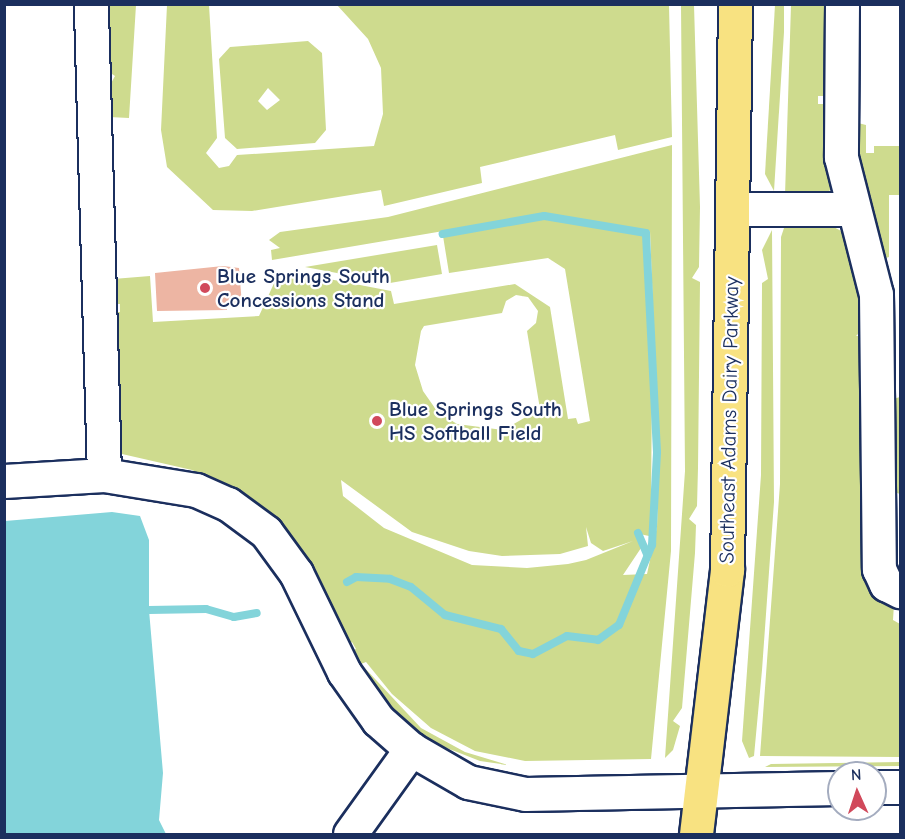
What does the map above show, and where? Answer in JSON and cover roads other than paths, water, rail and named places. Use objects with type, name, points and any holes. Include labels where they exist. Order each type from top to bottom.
[{"type":"main road","name":"Southeast Adams Dairy Parkway","points":[[696,834],[703,790],[727,570],[735,4]]},
{"type":"street","points":[[91,4],[104,475]]},
{"type":"street","points":[[842,4],[840,141],[853,209],[876,294],[879,569],[886,584],[900,591]]},
{"type":"street","points":[[732,209],[853,209]]},
{"type":"street","points":[[4,482],[104,475],[196,490],[228,504],[266,532],[296,573],[344,672],[378,720],[411,750],[468,782],[525,794],[827,788]]},
{"type":"street","points":[[350,834],[411,750]]},
{"type":"water","points":[[112,512],[140,516],[149,540],[149,610],[163,773],[159,820],[166,834],[5,834],[5,521]]},
{"type":"waterway","points":[[347,582],[356,577],[390,579],[411,587],[445,615],[501,629],[519,651],[533,654],[567,636],[598,640],[619,625],[652,545],[657,452],[646,233],[544,216],[443,234]]},
{"type":"waterway","points":[[638,533],[647,554]]},
{"type":"waterway","points":[[149,610],[206,609],[234,617],[257,613]]},
{"type":"place","name":"Blue Springs South Concessions Stand","points":[[205,288]]},
{"type":"place","name":"Blue Springs South HS Softball Field","points":[[377,421]]}]
